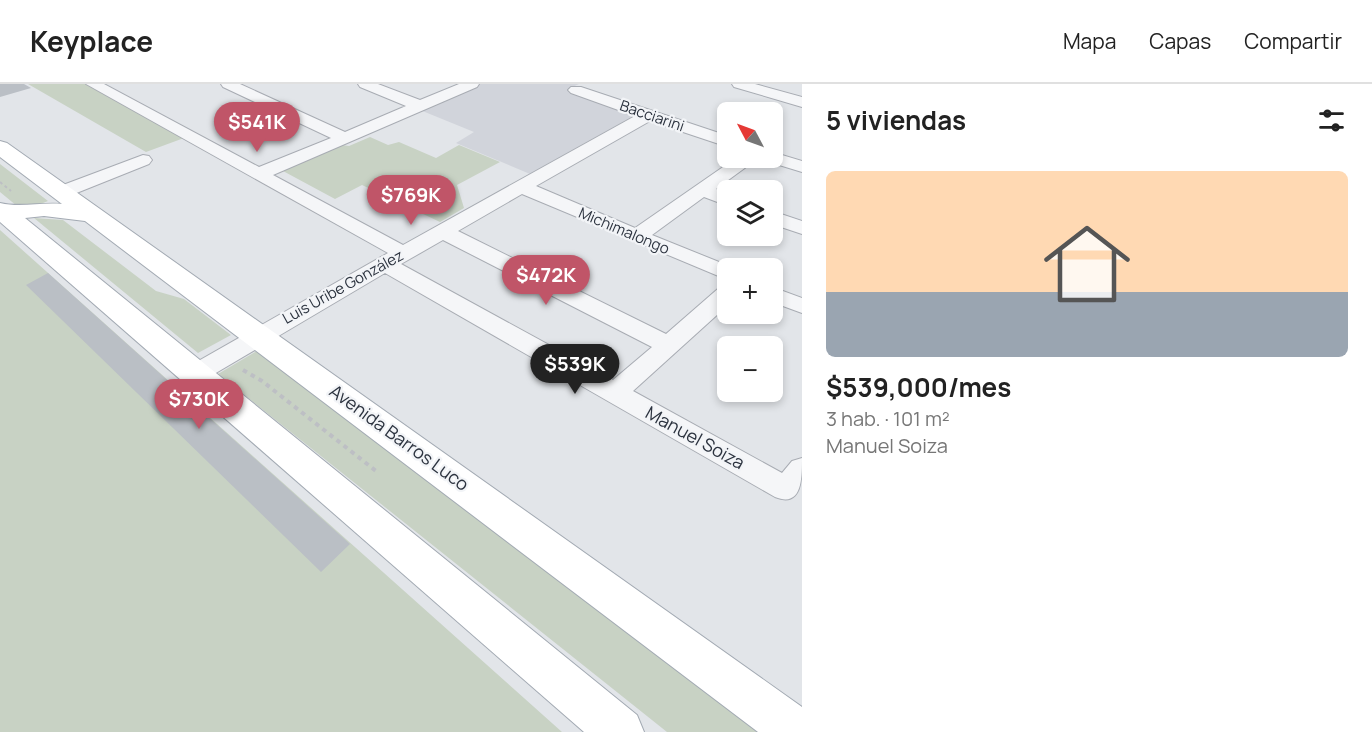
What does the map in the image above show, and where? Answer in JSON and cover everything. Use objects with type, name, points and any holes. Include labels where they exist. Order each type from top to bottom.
[{"type":"main road","name":"Avenida Barros Luco","points":[[0,147],[797,732]]},
{"type":"main road","points":[[1,213],[58,210],[96,216]]},
{"type":"main road","points":[[1,213],[208,366],[620,732]]},
{"type":"street","points":[[228,84],[345,138]]},
{"type":"street","points":[[365,84],[420,106]]},
{"type":"street","points":[[259,174],[472,84]]},
{"type":"street","points":[[739,84],[802,102]]},
{"type":"street","name":"Manuel Soiza","points":[[103,85],[259,174],[615,393],[794,479]]},
{"type":"street","name":"Bacciarini","points":[[582,87],[648,115],[717,138]]},
{"type":"street","name":"Luis Uribe González","points":[[208,366],[648,115]]},
{"type":"street","points":[[62,192],[143,160]]},
{"type":"street","points":[[637,236],[733,168]]},
{"type":"street","name":"Michimalongo","points":[[521,187],[717,269]]},
{"type":"street","points":[[702,190],[717,196]]},
{"type":"street","points":[[783,221],[802,228]]},
{"type":"street","points":[[442,231],[668,345]]},
{"type":"street","points":[[783,298],[802,306]]},
{"type":"street","points":[[615,393],[717,302]]},
{"type":"path","points":[[208,366],[262,381],[376,471]]},
{"type":"shaded area","points":[[480,84],[579,84],[570,88],[641,112],[530,174],[456,143],[474,132],[420,110]]},
{"type":"green space","points":[[28,84],[85,84],[184,138],[146,152]]},
{"type":"green space","points":[[370,137],[388,145],[399,142],[436,158],[459,145],[500,162],[457,185],[464,208],[440,222],[362,185],[335,199],[283,171],[342,145],[349,146]]},
{"type":"green space","points":[[0,164],[48,201],[23,211],[0,192]]},
{"type":"green space","points":[[34,218],[63,220],[156,291],[184,299],[231,335],[198,353]]},
{"type":"green space","points":[[0,230],[562,732],[0,732]]},
{"type":"green space","points":[[257,351],[763,732],[667,732],[218,374]]},
{"type":"building","points":[[0,84],[24,84],[31,88],[0,97]]},
{"type":"building","points":[[48,273],[350,544],[321,572],[26,285]]}]
